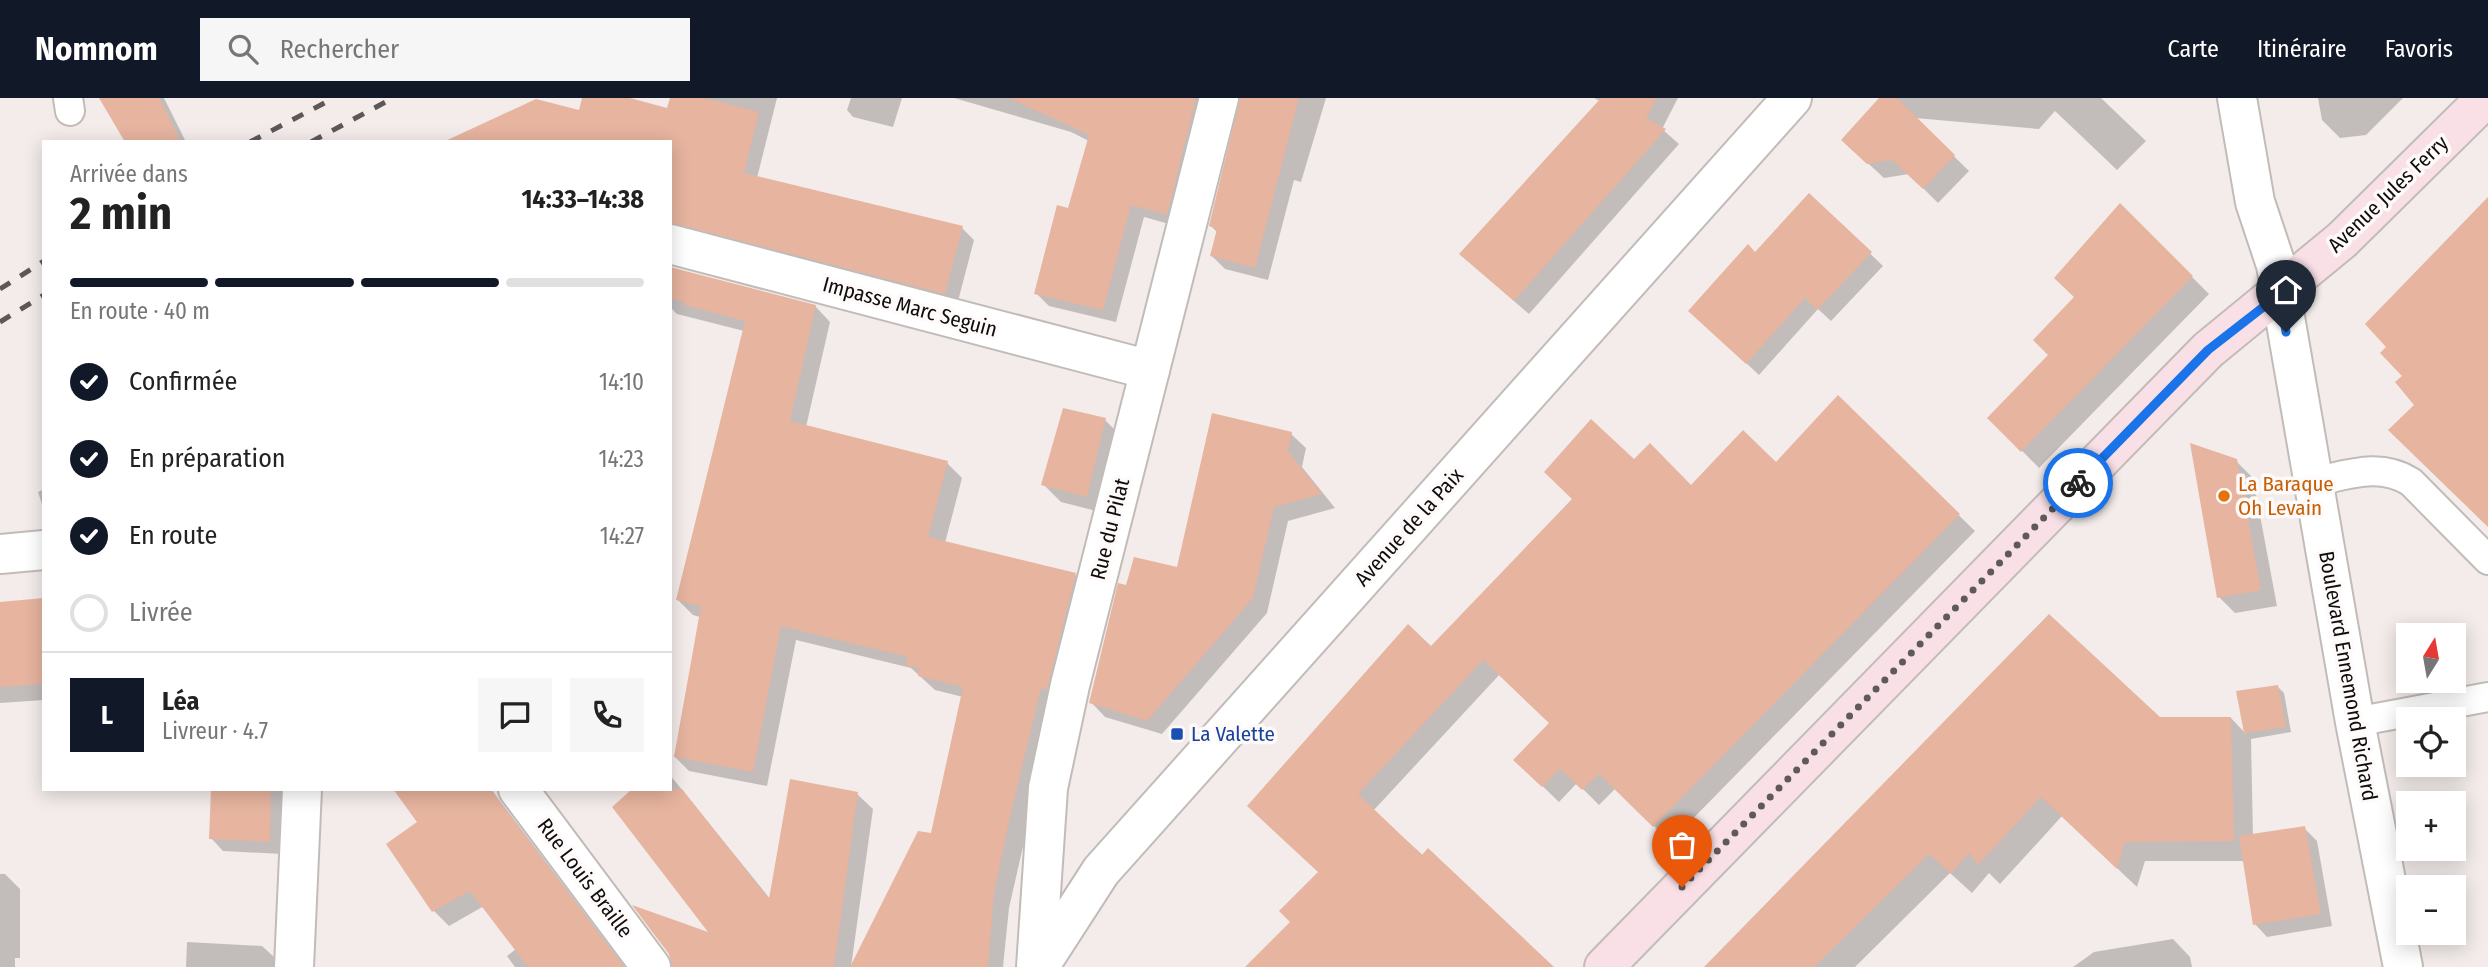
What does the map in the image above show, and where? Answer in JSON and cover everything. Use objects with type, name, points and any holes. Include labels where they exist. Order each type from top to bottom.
[{"type":"main road","name":"Avenue Jules Ferry","points":[[1604,967],[2208,350],[2280,294],[2342,240],[2486,98]]},
{"type":"street","name":"Rue du Pilat","points":[[1038,967],[1048,788],[1070,685],[1219,98]]},
{"type":"street","name":"Avenue de la Paix","points":[[1038,967],[1101,871],[1792,98]]},
{"type":"street","name":"Boulevard Ennemond Richard","points":[[2237,98],[2255,202],[2270,244],[2280,294],[2355,722],[2403,967]]},
{"type":"street","name":"Impasse Marc Seguin","points":[[672,245],[1150,370]]},
{"type":"street","points":[[0,554],[42,550]]},
{"type":"street","points":[[294,967],[302,791]]},
{"type":"street","name":"Rue Louis Braille","points":[[519,791],[651,967]]},
{"type":"lane","points":[[2313,482],[2375,469],[2399,474],[2411,482],[2488,560]]},
{"type":"lane","points":[[2355,722],[2485,695]]},
{"type":"building","points":[[99,98],[159,98],[180,140],[124,140]]},
{"type":"building","points":[[582,98],[630,98],[667,108],[670,98],[705,98],[759,112],[744,173],[963,226],[945,294],[672,224],[672,140],[447,140],[536,99],[579,110]]},
{"type":"building","points":[[1009,98],[1196,98],[1167,215],[1131,205],[1103,310],[1034,294],[1057,205],[1068,208],[1089,135]]},
{"type":"building","points":[[1240,98],[1299,98],[1255,268],[1210,256],[1217,229],[1209,226]]},
{"type":"building","points":[[1601,98],[1657,98],[1646,118],[1666,129],[1514,301],[1459,254]]},
{"type":"building","points":[[1879,98],[1897,98],[1955,155],[1923,189],[1892,160],[1867,164],[1841,140]]},
{"type":"building","points":[[1809,193],[1872,252],[1817,310],[1805,298],[1746,364],[1688,311],[1748,244],[1755,252]]},
{"type":"building","points":[[2488,197],[2488,527],[2388,430],[2414,405],[2395,382],[2402,376],[2380,353],[2386,347],[2365,324]]},
{"type":"building","points":[[2120,203],[2193,276],[2021,452],[1987,418],[2048,355],[2033,340],[2074,297],[2054,278]]},
{"type":"building","points":[[672,268],[816,305],[790,421],[948,461],[928,537],[1076,573],[1047,690],[1041,688],[1009,821],[994,893],[988,967],[850,967],[918,831],[931,833],[963,687],[918,676],[919,668],[905,665],[908,657],[781,626],[753,772],[674,757],[701,606],[676,600],[745,321],[684,305],[684,302],[672,299]]},
{"type":"building","points":[[1838,395],[1960,514],[1653,827],[1599,774],[1582,790],[1560,769],[1542,787],[1513,760],[1549,723],[1483,660],[1358,794],[1422,855],[1428,848],[1554,967],[1245,967],[1290,922],[1279,911],[1318,872],[1247,806],[1408,624],[1431,646],[1572,499],[1544,472],[1591,419],[1634,459],[1650,443],[1691,485],[1743,430],[1776,462]]},
{"type":"building","points":[[1063,408],[1106,418],[1087,497],[1041,485]]},
{"type":"building","points":[[1212,413],[1292,432],[1288,451],[1322,494],[1274,507],[1253,598],[1147,721],[1089,703],[1118,583],[1126,585],[1134,557],[1177,567]]},
{"type":"building","points":[[2190,443],[2237,459],[2261,590],[2217,598]]},
{"type":"building","points":[[42,598],[42,684],[0,687],[0,602]]},
{"type":"building","points":[[2049,614],[2160,717],[2231,717],[2234,841],[2125,842],[2117,869],[2041,797],[1978,865],[1969,853],[1951,874],[1929,854],[1814,967],[1704,967]]},
{"type":"building","points":[[2278,685],[2286,727],[2244,733],[2236,691]]},
{"type":"building","points":[[790,779],[858,792],[834,967],[672,967],[669,954],[632,905],[708,932],[612,807],[630,791],[682,789],[769,899]]},
{"type":"building","points":[[211,791],[271,791],[270,842],[209,839]]},
{"type":"building","points":[[394,791],[492,791],[624,967],[528,967],[470,891],[432,912],[386,844],[417,822]]},
{"type":"building","points":[[2305,826],[2321,914],[2253,925],[2239,836]]},
{"type":"railway","points":[[254,140],[334,98]]},
{"type":"railway","points":[[315,140],[393,98]]},
{"type":"railway","points":[[0,289],[42,262]]},
{"type":"railway","points":[[0,322],[42,296]]},
{"type":"way so far","points":[[1682,887],[2078,483]]},
{"type":"place","name":"La Baraque Oh Levain","points":[[2224,496]]},
{"type":"place","name":"La Valette","points":[[1177,734]]},
{"type":"route","points":[[2078,483],[2208,350],[2280,294],[2286,332]]}]
